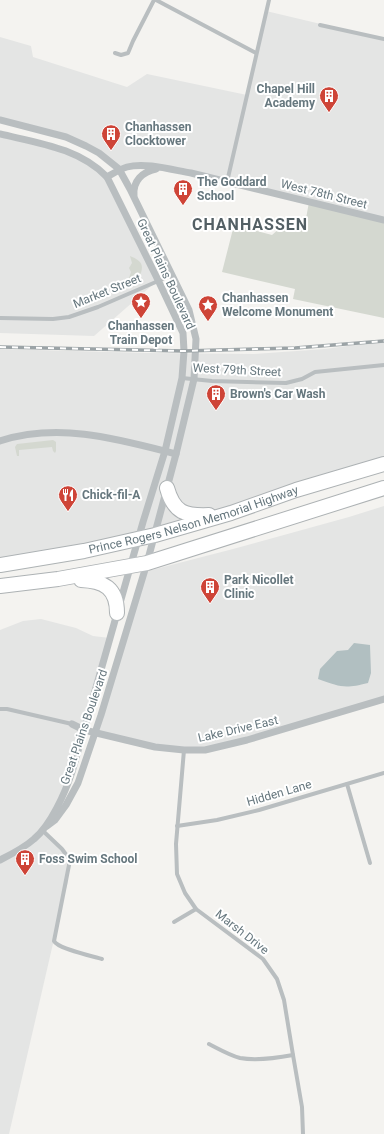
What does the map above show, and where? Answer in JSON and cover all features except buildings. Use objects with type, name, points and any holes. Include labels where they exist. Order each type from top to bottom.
[{"type":"main road","name":"Prince Rogers Nelson Memorial Highway","points":[[0,565],[84,551],[155,535],[231,513],[296,490],[349,476],[384,464]]},
{"type":"main road","points":[[167,488],[170,500],[175,507],[187,514],[210,515],[231,513]]},
{"type":"main road","name":"Prince Rogers Nelson Memorial Highway","points":[[0,586],[58,579],[147,563],[384,488]]},
{"type":"main road","points":[[58,579],[86,580],[103,584],[113,594],[117,603],[117,613]]},
{"type":"street","points":[[115,53],[121,55],[128,53],[155,0],[256,53]]},
{"type":"street","points":[[227,182],[269,0]]},
{"type":"street","points":[[320,25],[384,39]]},
{"type":"street","points":[[0,120],[72,140],[99,153],[119,169]]},
{"type":"street","points":[[0,134],[63,149],[87,160],[107,177]]},
{"type":"street","name":"West 78th Street","points":[[107,177],[119,169],[129,166],[160,168],[191,173],[384,220]]},
{"type":"street","points":[[135,199],[134,189],[140,177],[148,171],[160,168]]},
{"type":"street","name":"Great Plains Boulevard","points":[[42,830],[55,820],[66,805],[78,783],[96,732],[155,535],[194,379],[196,351],[194,328],[189,310],[119,169]]},
{"type":"street","name":"Great Plains Boulevard","points":[[42,830],[65,793],[72,772],[165,451],[182,378],[184,352],[183,333],[107,177]]},
{"type":"street","name":"Market Street","points":[[0,318],[53,319],[69,317],[98,307],[172,275]]},
{"type":"street","name":"West 79th Street","points":[[182,378],[212,381],[286,383],[302,379],[315,372],[356,367],[384,366]]},
{"type":"street","points":[[0,441],[44,433],[74,433],[124,441],[176,454]]},
{"type":"street","name":"Lake Drive East","points":[[72,724],[84,730],[155,747],[184,750],[206,750],[247,740],[384,699]]},
{"type":"street","points":[[0,709],[72,724]]},
{"type":"street","name":"Marsh Drive","points":[[184,750],[177,826],[177,874],[185,893],[196,909],[263,959],[277,979],[284,1000],[302,1107],[304,1134]]},
{"type":"street","name":"Hidden Lane","points":[[177,826],[217,820],[259,810],[384,773]]},
{"type":"street","points":[[347,784],[370,862]]},
{"type":"street","points":[[0,860],[35,838],[42,830],[62,849],[70,860],[54,941],[62,948],[102,959]]},
{"type":"street","points":[[174,922],[196,909]]},
{"type":"street","points":[[209,1044],[241,1058],[277,1058],[293,1055]]},
{"type":"shaded area","points":[[266,11],[384,39],[384,220],[227,182],[138,166],[124,168],[90,148],[0,120],[0,37],[31,46],[33,57],[127,87],[147,74],[247,95]]},
{"type":"shaded area","points":[[0,134],[84,159],[107,177],[158,280],[94,336],[0,333]]},
{"type":"shaded area","points":[[309,202],[384,220],[384,318],[293,299],[295,289],[222,272],[234,225],[272,235],[289,220],[305,224]]},
{"type":"shaded area","points":[[130,256],[140,262],[142,270],[139,278],[127,284],[131,272],[129,268],[132,263]]},
{"type":"shaded area","points":[[384,341],[384,463],[218,514],[0,564],[0,349],[254,354],[325,349]]},
{"type":"shaded area","points":[[53,440],[56,442],[55,453],[52,447],[19,450],[19,456],[17,456],[15,447],[17,444]]},
{"type":"shaded area","points":[[384,506],[384,699],[210,749],[175,749],[96,732],[144,572],[233,549]]},
{"type":"shaded area","points":[[41,619],[76,628],[93,636],[110,638],[68,784],[42,830],[62,849],[69,865],[68,882],[9,1134],[0,1134],[0,630],[23,621]]},
{"type":"shaded area","points":[[354,643],[370,645],[371,673],[368,683],[343,686],[318,679],[320,669],[337,651],[348,650]]},
{"type":"railway","points":[[0,347],[184,351],[295,348],[384,341]]},
{"type":"place","name":"Chapel Hill Academy","points":[[329,113]]},
{"type":"place","name":"Chanhassen Clocktower","points":[[111,151]]},
{"type":"place","name":"The Goddard School","points":[[183,206]]},
{"type":"place","name":"Chanhassen Train Depot","points":[[141,319]]},
{"type":"place","name":"Chanhassen Welcome Monument","points":[[208,322]]},
{"type":"place","name":"Brown's Car Wash","points":[[216,411]]},
{"type":"place","name":"Chick-fil-A","points":[[68,512]]},
{"type":"place","name":"Park Nicollet Clinic","points":[[210,604]]},
{"type":"place","name":"Foss Swim School","points":[[25,876]]},
{"type":"district","name":"CHANHASSEN","points":[[250,224]]}]
